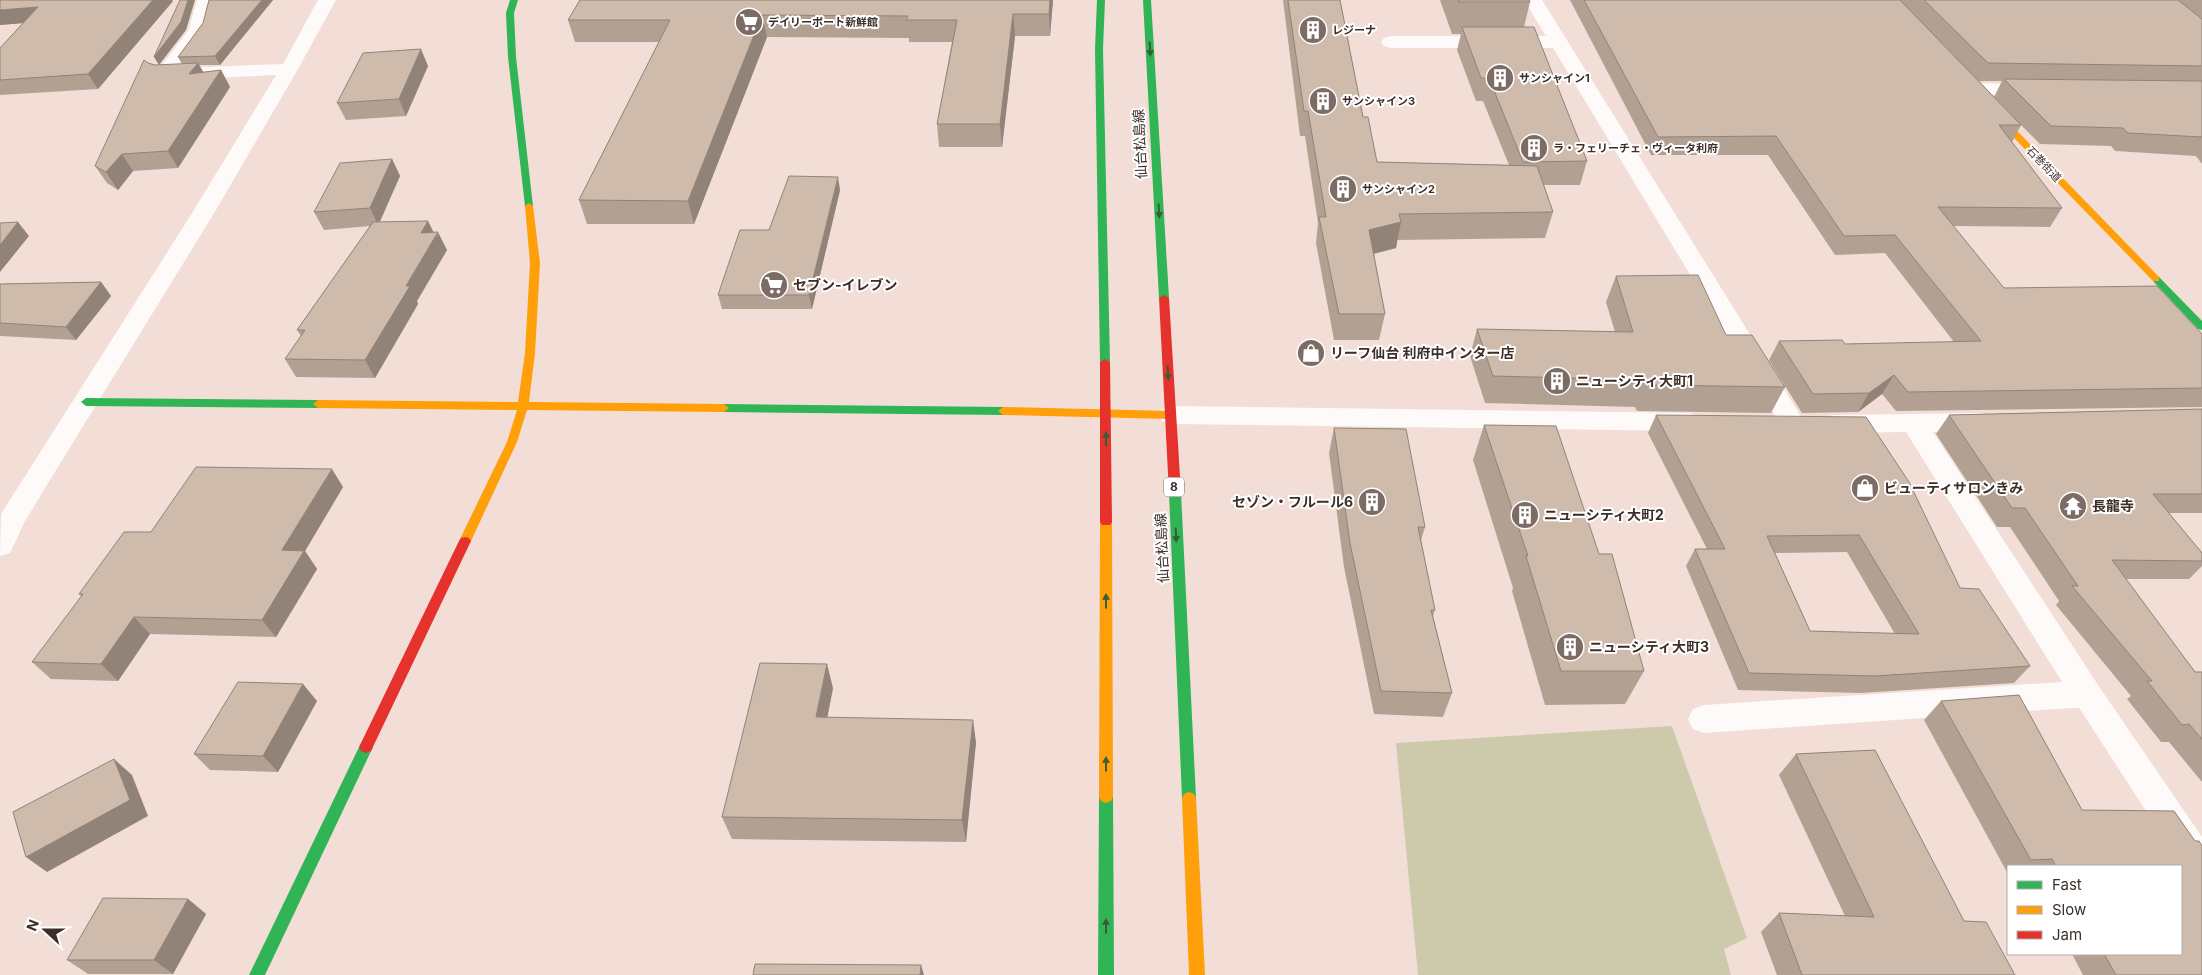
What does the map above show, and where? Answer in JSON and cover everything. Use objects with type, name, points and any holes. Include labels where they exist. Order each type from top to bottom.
[{"type":"street","points":[[0,545],[11,521],[43,468],[86,402],[289,69],[327,0]]},
{"type":"street","points":[[256,975],[512,442],[523,406],[530,353],[535,263],[512,57],[510,13],[514,0]]},
{"type":"street","points":[[1101,0],[1099,49],[1106,413],[1106,975]]},
{"type":"street","name":"仙台松島線","points":[[1147,0],[1171,416],[1197,975]]},
{"type":"street","points":[[1533,0],[1792,424]]},
{"type":"street","points":[[204,2],[196,31],[165,74],[289,69]]},
{"type":"street","points":[[1390,42],[1557,42]]},
{"type":"street","points":[[1969,86],[2052,90]]},
{"type":"street","name":"石巻街道","points":[[1969,86],[2202,327]]},
{"type":"street","points":[[86,402],[1106,413],[1171,416],[1713,423]]},
{"type":"street","points":[[1763,423],[1914,424],[2004,421]]},
{"type":"street","points":[[1914,424],[2087,694],[2202,867]]},
{"type":"street","points":[[1704,719],[2087,694]]},
{"type":"shaded area","points":[[1672,726],[1747,938],[1724,949],[1731,975],[1418,975],[1396,743]]},
{"type":"building","points":[[0,0],[153,0],[88,74],[0,80],[0,48],[38,7],[0,10]]},
{"type":"building","points":[[180,0],[188,0],[181,22],[154,57]]},
{"type":"building","points":[[209,0],[262,0],[215,56],[178,57],[203,23]]},
{"type":"building","points":[[580,0],[1050,0],[1049,14],[1013,14],[1000,124],[937,124],[957,20],[906,20],[908,16],[762,15],[688,201],[579,200],[670,20],[568,20]]},
{"type":"building","points":[[1288,0],[1340,0],[1363,117],[1368,117],[1377,162],[1537,166],[1553,212],[1399,214],[1401,222],[1369,230],[1385,314],[1339,314],[1319,217],[1326,217],[1308,111],[1304,111]]},
{"type":"building","points":[[1458,0],[1529,0],[1530,2],[1459,2]]},
{"type":"building","points":[[1584,0],[1900,0],[2021,125],[1999,125],[2062,208],[1938,207],[2004,288],[2157,286],[2202,334],[2202,388],[1908,392],[1894,375],[1869,393],[1813,394],[1779,341],[1842,340],[1845,344],[1981,341],[1895,235],[1844,236],[1776,136],[1658,137]]},
{"type":"building","points":[[1924,0],[2178,0],[2202,19],[2202,66],[1988,63]]},
{"type":"building","points":[[1462,27],[1534,27],[1587,161],[1523,162],[1489,78],[1481,78]]},
{"type":"building","points":[[421,49],[399,99],[337,103],[363,53]]},
{"type":"building","points":[[144,60],[155,65],[198,63],[189,74],[221,70],[168,151],[122,154],[106,172],[95,166]]},
{"type":"building","points":[[2004,79],[2202,81],[2202,137],[2128,133],[2123,128],[2051,126]]},
{"type":"building","points":[[392,159],[370,208],[314,212],[340,163]]},
{"type":"building","points":[[789,176],[838,177],[809,295],[718,295],[740,230],[769,230]]},
{"type":"building","points":[[428,221],[421,233],[438,232],[406,286],[410,286],[365,360],[285,359],[305,330],[297,330],[373,222]]},
{"type":"building","points":[[18,222],[0,245],[0,223]]},
{"type":"building","points":[[1698,275],[1726,335],[1752,335],[1785,387],[1649,385],[1646,380],[1493,376],[1477,329],[1633,332],[1616,276]]},
{"type":"building","points":[[101,282],[66,327],[0,323],[0,284]]},
{"type":"building","points":[[2202,409],[2202,494],[2153,494],[2202,553],[2202,561],[2112,560],[2195,672],[2202,672],[2202,739],[2189,724],[2182,725],[2147,681],[2152,681],[2072,586],[2078,586],[2025,508],[2012,508],[1949,415]]},
{"type":"building","points":[[1656,415],[1866,417],[1909,482],[1960,588],[1979,589],[2030,666],[1875,676],[1749,673],[1695,549],[1725,549]],"holes":[[[1859,535],[1919,634],[1810,631],[1767,536]]]},
{"type":"building","points":[[1484,425],[1556,426],[1599,554],[1612,554],[1644,671],[1561,671],[1526,556],[1528,556]]},
{"type":"building","points":[[1334,428],[1406,429],[1425,527],[1418,527],[1435,610],[1431,610],[1452,693],[1381,691],[1350,543]]},
{"type":"building","points":[[196,467],[332,469],[282,550],[304,551],[262,620],[134,617],[101,664],[32,662],[83,594],[79,594],[124,532],[151,532]]},
{"type":"building","points":[[760,663],[827,664],[816,717],[973,720],[962,820],[722,817]]},
{"type":"building","points":[[238,682],[303,684],[263,756],[194,754]]},
{"type":"building","points":[[2019,695],[2082,810],[2174,811],[2195,841],[2199,841],[2202,846],[2202,975],[2116,975],[2105,955],[2182,955],[2182,865],[2055,865],[2052,859],[2031,860],[1941,701]]},
{"type":"building","points":[[1875,750],[1964,921],[1986,922],[2015,975],[1802,975],[1779,913],[1874,917],[1796,754]]},
{"type":"building","points":[[114,759],[130,800],[26,857],[13,812]]},
{"type":"building","points":[[103,898],[188,899],[154,960],[67,960]]},
{"type":"building","points":[[755,964],[921,965],[920,975],[753,975]]},
{"type":"traffic: fast","points":[[514,0],[510,13],[512,57],[529,206]]},
{"type":"traffic: fast","points":[[1101,0],[1099,49],[1105,362]]},
{"type":"traffic: fast","points":[[1147,0],[1164,298]]},
{"type":"traffic: fast","points":[[2156,279],[2202,327]]},
{"type":"traffic: fast","points":[[86,402],[318,404]]},
{"type":"traffic: fast","points":[[724,408],[1003,411]]},
{"type":"traffic: fast","points":[[1175,493],[1189,798]]},
{"type":"traffic: fast","points":[[257,975],[366,747]]},
{"type":"traffic: fast","points":[[1106,797],[1106,975]]},
{"type":"traffic: slow","points":[[1989,107],[2156,279]]},
{"type":"traffic: slow","points":[[465,541],[512,442],[523,406],[530,353],[535,263],[529,206]]},
{"type":"traffic: slow","points":[[318,404],[724,408]]},
{"type":"traffic: slow","points":[[1003,411],[1171,415]]},
{"type":"traffic: slow","points":[[1106,522],[1106,797]]},
{"type":"traffic: slow","points":[[1189,798],[1197,975]]},
{"type":"traffic: jam","points":[[1164,298],[1175,493]]},
{"type":"traffic: jam","points":[[1105,362],[1106,522]]},
{"type":"traffic: jam","points":[[366,747],[465,541]]},
{"type":"place","name":"デイリーポート新鮮館","points":[[749,22]]},
{"type":"place","name":"レジーナ","points":[[1313,30]]},
{"type":"place","name":"サンシャイン1","points":[[1500,78]]},
{"type":"place","name":"サンシャイン3","points":[[1323,101]]},
{"type":"place","name":"ラ・フェリーチェ・ヴィータ利府","points":[[1534,148]]},
{"type":"place","name":"サンシャイン2","points":[[1343,189]]},
{"type":"place","name":"セブン-イレブン","points":[[774,285]]},
{"type":"place","name":"リーフ仙台 利府中インター店","points":[[1311,353]]},
{"type":"place","name":"ニューシティ大町1","points":[[1557,381]]},
{"type":"place","name":"ビューティサロンきみ","points":[[1865,488]]},
{"type":"place","name":"セゾン・フルール6","points":[[1372,502]]},
{"type":"place","name":"長龍寺","points":[[2073,506]]},
{"type":"place","name":"ニューシティ大町2","points":[[1525,515]]},
{"type":"place","name":"ニューシティ大町3","points":[[1570,647]]}]
